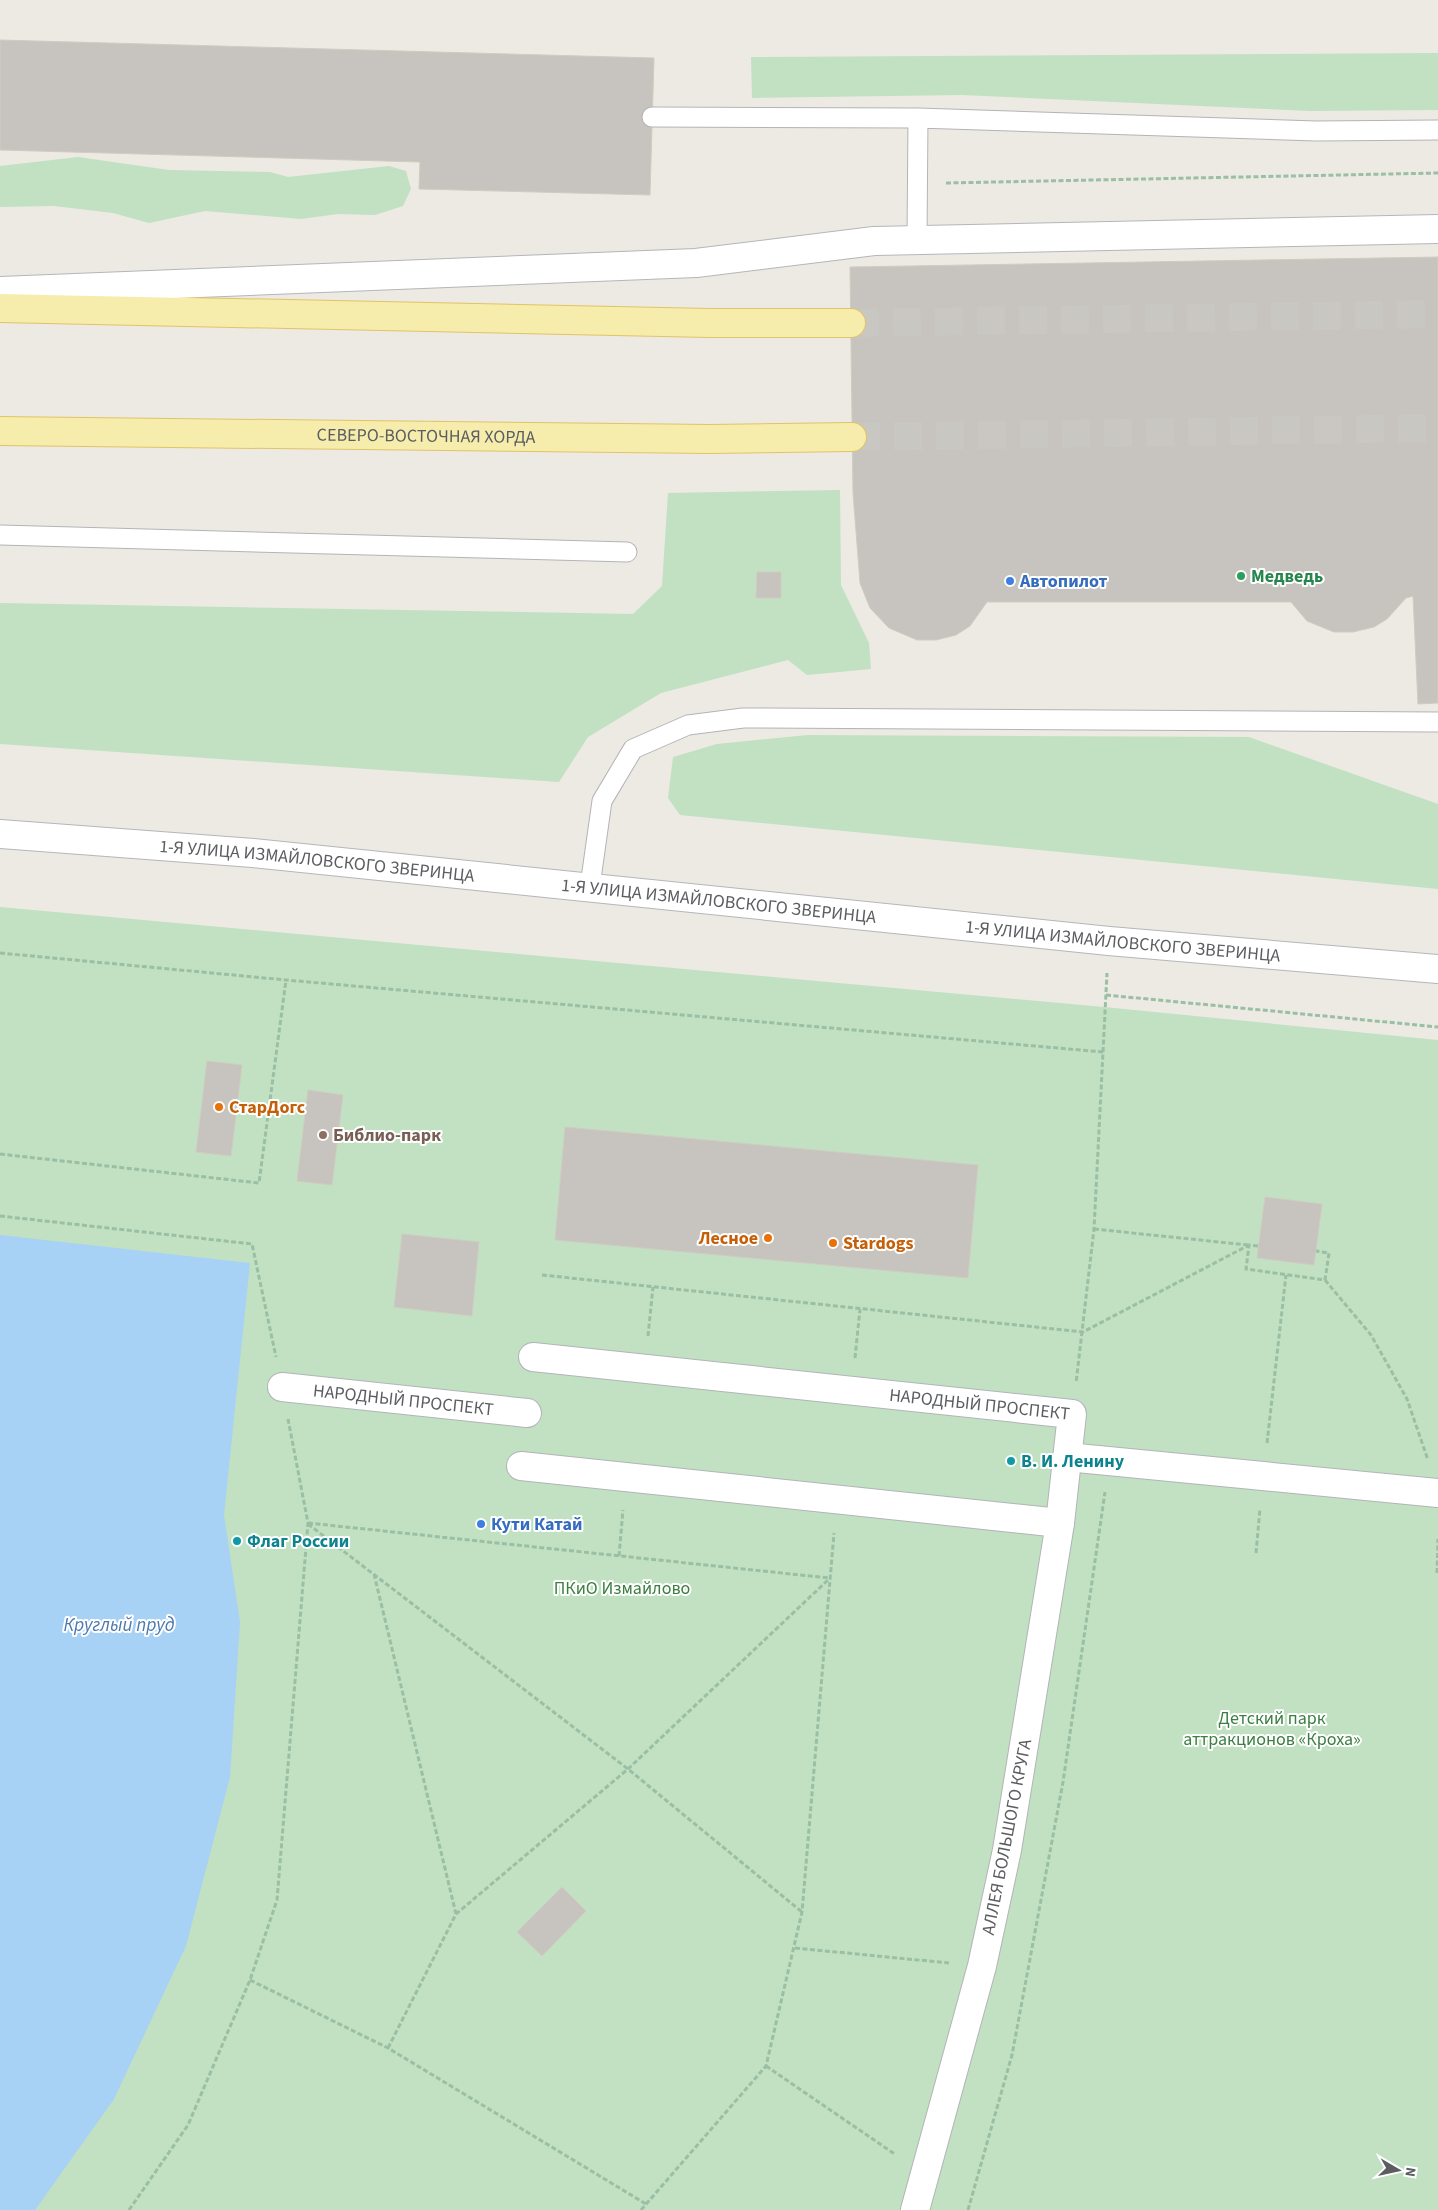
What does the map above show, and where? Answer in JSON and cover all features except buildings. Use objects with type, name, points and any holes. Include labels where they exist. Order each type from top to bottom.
[{"type":"main road","points":[[0,308],[710,323],[850,323]]},
{"type":"main road","name":"СЕВЕРО-ВОСТОЧНАЯ ХОРДА","points":[[0,431],[691,439],[852,437]]},
{"type":"street","points":[[0,291],[696,263],[874,241],[1438,230]]},
{"type":"street","name":"1-Я УЛИЦА ИЗМАЙЛОВСКОГО ЗВЕРИНЦА","points":[[0,834],[254,853],[590,886],[1109,941],[1438,969]]},
{"type":"street","name":"НАРОДНЫЙ ПРОСПЕКТ","points":[[533,1357],[1072,1414],[1067,1458]]},
{"type":"street","name":"НАРОДНЫЙ ПРОСПЕКТ","points":[[282,1387],[527,1412]]},
{"type":"street","points":[[1067,1458],[1438,1493]]},
{"type":"street","name":"АЛЛЕЯ БОЛЬШОГО КРУГА","points":[[915,2210],[982,1966],[1007,1850],[1060,1523],[1067,1458]]},
{"type":"street","points":[[522,1466],[1060,1523]]},
{"type":"lane","points":[[652,117],[918,118],[1316,131],[1438,130]]},
{"type":"lane","points":[[917,240],[918,118]]},
{"type":"lane","points":[[0,534],[626,552]]},
{"type":"lane","points":[[590,886],[602,802],[632,749],[688,726],[743,718],[1438,722]]},
{"type":"path","points":[[917,184],[1438,173]]},
{"type":"path","points":[[0,953],[1103,1052]]},
{"type":"path","points":[[0,1154],[259,1183],[286,980]]},
{"type":"path","points":[[1106,995],[1438,1027]]},
{"type":"path","points":[[1072,1414],[1094,1229],[1104,1007]]},
{"type":"path","points":[[0,1216],[252,1244]]},
{"type":"path","points":[[1094,1229],[1258,1246]]},
{"type":"path","points":[[1249,1245],[1246,1269],[1325,1280],[1372,1335],[1407,1399],[1438,1493]]},
{"type":"path","points":[[542,1275],[1083,1332],[1249,1245]]},
{"type":"path","points":[[1316,1251],[1329,1253],[1325,1280]]},
{"type":"path","points":[[1267,1447],[1286,1275]]},
{"type":"path","points":[[644,1369],[653,1287]]},
{"type":"path","points":[[852,1390],[860,1309]]},
{"type":"path","points":[[618,1556],[627,1477]]},
{"type":"path","points":[[968,2210],[1012,2055],[1063,1782],[1105,1488]]},
{"type":"path","points":[[642,2210],[766,2066],[802,1912],[838,1499]]},
{"type":"path","points":[[1256,1554],[1260,1503]]},
{"type":"path","points":[[308,1523],[830,1578]]},
{"type":"path","points":[[308,1523],[628,1769],[802,1912]]},
{"type":"path","points":[[129,2210],[188,2125],[250,1980],[277,1900],[308,1523]]},
{"type":"path","points":[[1437,1572],[1438,1539]]},
{"type":"path","points":[[374,1574],[456,1914]]},
{"type":"path","points":[[388,2048],[456,1914],[628,1769],[830,1578]]},
{"type":"path","points":[[795,1948],[982,1966]]},
{"type":"path","points":[[250,1980],[388,2048],[646,2204]]},
{"type":"path","points":[[766,2066],[926,2175]]},
{"type":"green space","points":[[1438,53],[1438,110],[1310,111],[962,95],[752,98],[751,57]]},
{"type":"green space","points":[[78,157],[169,170],[270,172],[288,177],[389,166],[406,171],[411,189],[403,206],[375,215],[338,214],[301,219],[205,211],[149,223],[113,213],[54,206],[0,207],[0,166]]},
{"type":"green space","points":[[840,490],[841,585],[869,643],[871,669],[807,675],[788,660],[661,693],[588,737],[559,782],[0,744],[0,603],[633,614],[662,586],[668,493]]},
{"type":"green space","points":[[808,735],[1249,737],[1438,804],[1438,889],[680,815],[668,798],[673,757],[717,744]]},
{"type":"green space","name":"ПКиО Измайлово","points":[[0,907],[1104,1007],[1438,1040],[1438,2210],[0,2210]]},
{"type":"water","name":"Круглый пруд","points":[[0,1235],[250,1263],[224,1515],[240,1622],[230,1777],[186,1946],[114,2099],[35,2210],[0,2210]]},
{"type":"tunnel","points":[[851,323],[1438,314]]},
{"type":"tunnel","points":[[852,437],[1438,428]]},
{"type":"place","name":"Медведь","points":[[1241,576]]},
{"type":"place","name":"Автопилот","points":[[1010,581]]},
{"type":"place","name":"СтарДогс","points":[[219,1107]]},
{"type":"place","name":"Библио-парк","points":[[323,1135]]},
{"type":"place","name":"Лесное","points":[[768,1238]]},
{"type":"place","name":"Stardogs","points":[[833,1243]]},
{"type":"place","name":"В. И. Ленину","points":[[1011,1461]]},
{"type":"place","name":"Кути Катай","points":[[481,1524]]},
{"type":"place","name":"Флаг России","points":[[237,1541]]},
{"type":"park label","name":"Детский парк аттракционов «Кроха»","points":[[1272,1728]]}]
